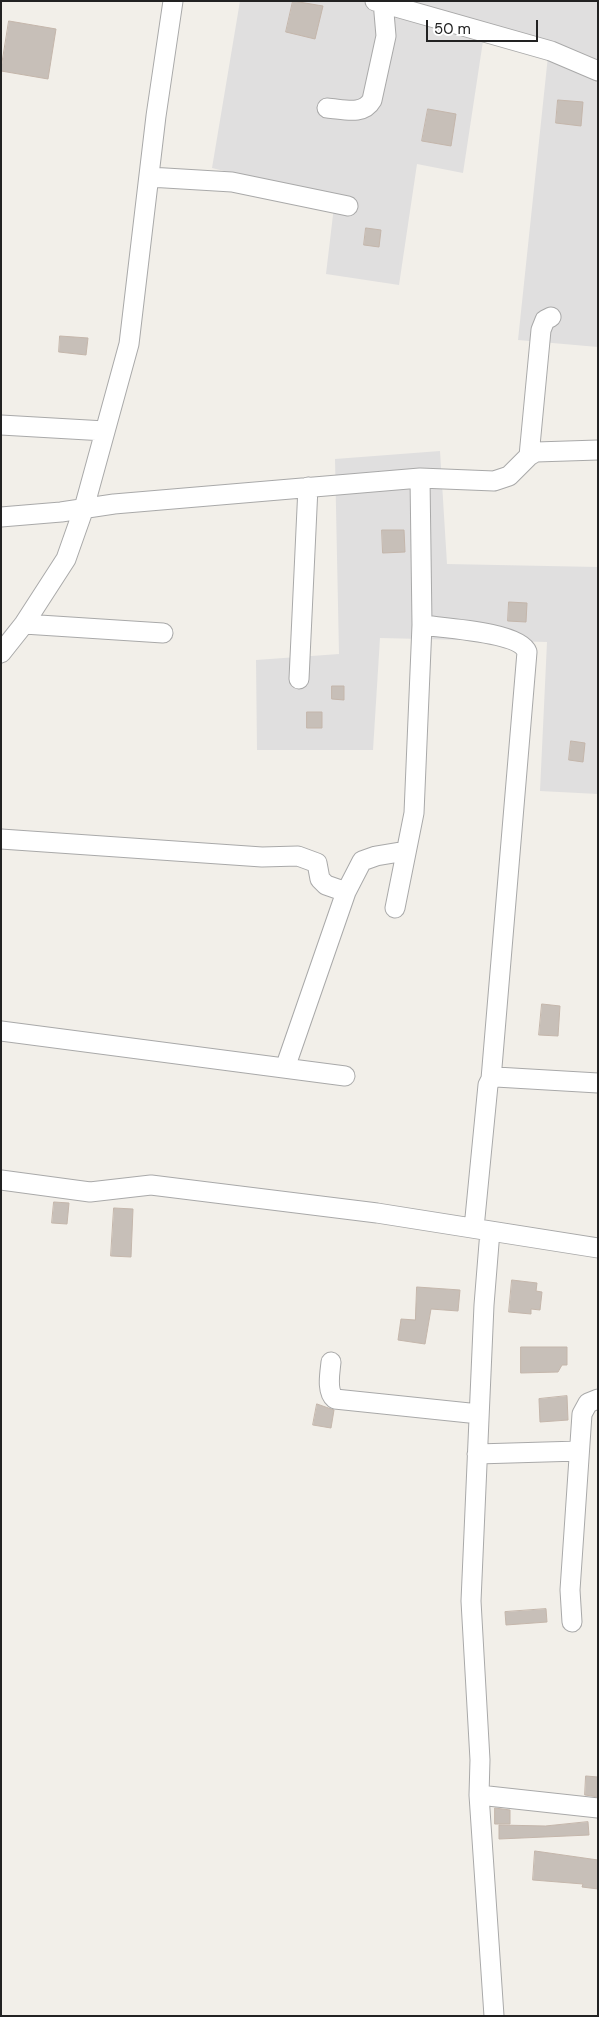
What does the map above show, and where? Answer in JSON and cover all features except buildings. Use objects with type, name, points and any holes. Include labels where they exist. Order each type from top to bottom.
[{"type":"street","points":[[1,653],[24,624],[66,559],[84,508],[105,431],[134,319],[149,177],[173,1]]},
{"type":"street","points":[[327,108],[363,110],[368,107],[372,100],[386,36],[380,2],[551,51],[598,71]]},
{"type":"street","points":[[149,177],[232,182],[348,206]]},
{"type":"street","points":[[529,456],[541,330],[542,324],[551,317]]},
{"type":"street","points":[[1,425],[105,431]]},
{"type":"street","points":[[1,517],[420,478],[494,481],[509,476],[529,456],[536,452],[598,450]]},
{"type":"street","points":[[395,908],[414,813],[422,625],[420,478]]},
{"type":"street","points":[[299,679],[308,487]]},
{"type":"street","points":[[24,624],[163,633]]},
{"type":"street","points":[[422,625],[503,636],[520,642],[525,646],[527,652],[491,1079],[488,1085],[482,1230],[478,1454],[471,1601],[480,1760],[479,1795],[494,2016]]},
{"type":"street","points":[[1,839],[262,858],[298,856],[317,864],[320,879],[326,885],[346,892]]},
{"type":"street","points":[[285,1068],[346,892],[362,862],[376,856],[406,851]]},
{"type":"street","points":[[1,1031],[345,1076]]},
{"type":"street","points":[[491,1079],[496,1077],[598,1083]]},
{"type":"street","points":[[1,1180],[90,1192],[151,1185],[377,1213],[598,1248]]},
{"type":"street","points":[[331,1362],[330,1390],[331,1395],[335,1399],[479,1414]]},
{"type":"street","points":[[572,1622],[570,1590],[582,1414],[588,1402],[598,1399]]},
{"type":"street","points":[[478,1454],[579,1451]]},
{"type":"street","points":[[479,1795],[598,1808]]},
{"type":"shaded area","points":[[240,1],[598,1],[598,347],[518,340],[548,56],[483,41],[463,173],[417,164],[399,285],[326,274],[335,198],[212,168]]},
{"type":"shaded area","points":[[440,451],[447,564],[598,567],[598,794],[540,791],[547,642],[380,638],[373,750],[257,750],[256,660],[339,654],[335,459]]}]
